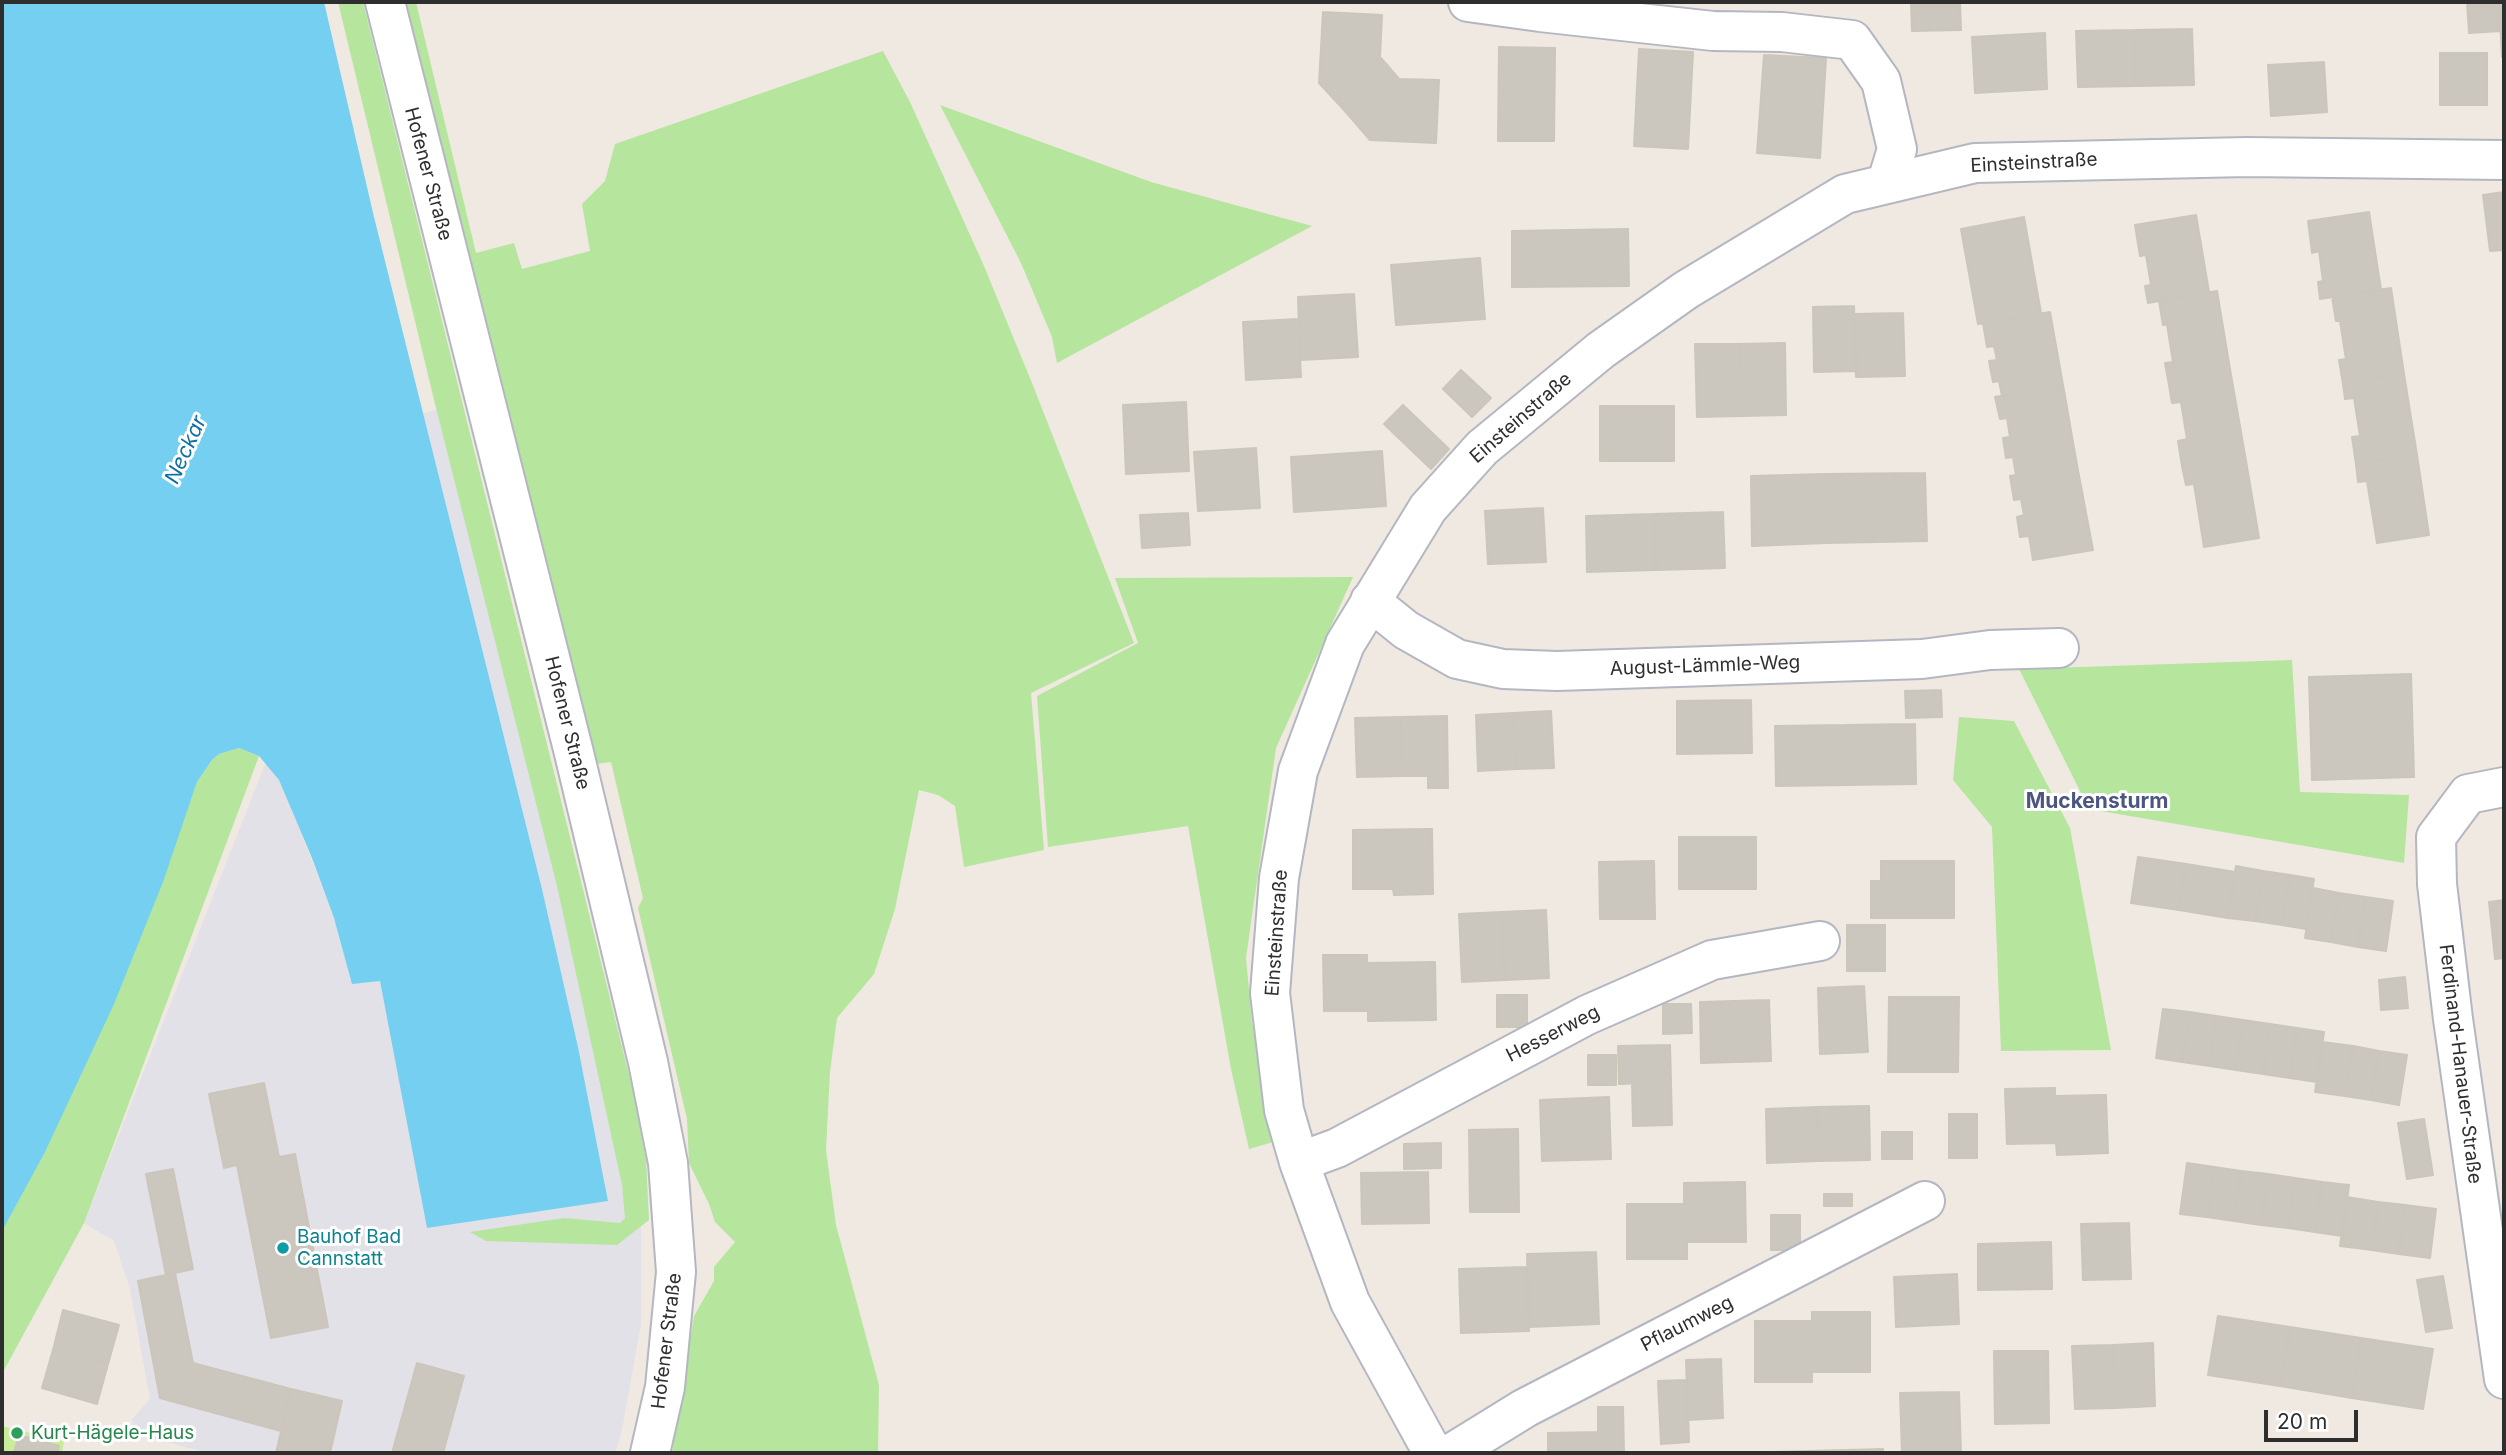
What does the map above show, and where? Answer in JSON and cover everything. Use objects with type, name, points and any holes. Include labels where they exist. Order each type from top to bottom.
[{"type":"street","name":"Hofener Straße","points":[[385,2],[575,753],[648,1062],[668,1163],[676,1272],[665,1387],[650,1453]]},
{"type":"street","points":[[1468,2],[1713,31],[1782,32],[1852,40],[1881,81],[1897,149],[1887,182]]},
{"type":"street","name":"Einsteinstraße","points":[[1433,1453],[1350,1302],[1299,1162],[1284,1110],[1270,993],[1279,878],[1298,771],[1345,645],[1428,508],[1482,448],[1591,358],[1686,290],[1845,194],[1975,163],[2247,156],[2504,160]]},
{"type":"street","name":"August-Lämmle-Weg","points":[[1370,601],[1406,630],[1457,659],[1503,669],[1557,671],[1922,659],[1990,650],[2059,648]]},
{"type":"street","name":"Ferdinand-Hanauer-Straße","points":[[2504,787],[2468,794],[2437,837],[2437,884],[2453,1019],[2504,1379]]},
{"type":"street","name":"Hesserweg","points":[[1299,1162],[1337,1148],[1587,1015],[1712,960],[1820,941]]},
{"type":"street","name":"Pflaumweg","points":[[1452,1453],[1525,1408],[1925,1201]]},
{"type":"shaded area","points":[[449,406],[641,1215],[641,1324],[621,1435],[615,1453],[343,1453],[331,1450],[330,1453],[208,1453],[143,1436],[133,1428],[132,1419],[150,1399],[130,1289],[114,1241],[84,1223],[266,762],[286,794],[334,918],[380,980],[427,1228],[608,1200],[578,1047],[542,889],[422,414]]},
{"type":"green space","points":[[338,2],[363,2],[633,1091],[646,1160],[649,1220],[617,1245],[486,1241],[470,1232],[564,1218],[620,1223],[625,1218],[622,1185],[557,886],[435,404]]},
{"type":"green space","points":[[403,2],[416,2],[476,253],[514,243],[522,269],[590,251],[582,204],[605,181],[615,144],[883,51],[910,102],[984,266],[1134,643],[1031,693],[1044,850],[964,867],[955,806],[938,795],[919,790],[895,909],[874,974],[837,1018],[830,1072],[826,1150],[836,1225],[879,1385],[878,1453],[672,1453],[694,1316],[714,1281],[714,1267],[735,1242],[715,1222],[689,1163],[687,1119],[638,908],[643,898],[611,762],[596,764]]},
{"type":"green space","points":[[940,105],[1151,182],[1312,226],[1057,363],[1052,337],[1021,263]]},
{"type":"green space","points":[[1353,577],[1276,748],[1246,958],[1252,1022],[1273,1142],[1249,1149],[1231,1069],[1188,826],[1048,847],[1037,696],[1138,643],[1115,578]]},
{"type":"green space","points":[[2292,660],[2300,792],[2409,795],[2404,863],[2089,809],[2019,669]]},
{"type":"green space","points":[[1959,717],[2014,721],[2070,828],[2111,1050],[2001,1051],[1992,827],[1953,780]]},
{"type":"green space","points":[[239,748],[259,756],[84,1223],[2,1374],[2,1229],[184,818],[197,782],[219,754]]},
{"type":"green space","name":"Kurt-Hägele-Haus","points":[[2,1426],[64,1441],[62,1453],[2,1453]]},
{"type":"water","name":"Neckar","points":[[2,2],[324,2],[374,217],[542,889],[578,1047],[608,1201],[427,1228],[380,981],[352,984],[334,918],[279,780],[259,756],[239,748],[219,754],[197,782],[163,882],[114,1004],[45,1152],[2,1231]]},
{"type":"building","points":[[1911,2],[1960,2],[1961,30],[1912,31]]},
{"type":"building","points":[[2467,2],[2499,2],[2501,31],[2469,33]]},
{"type":"building","points":[[2499,2],[2504,2],[2504,57],[2502,57]]},
{"type":"building","points":[[1323,12],[1382,15],[1380,57],[1388,66],[1344,110],[1319,83]]},
{"type":"building","points":[[2192,29],[2194,85],[2136,86],[2134,30]]},
{"type":"building","points":[[2134,30],[2136,86],[2078,87],[2076,31]]},
{"type":"building","points":[[2045,33],[2047,89],[1975,93],[1972,37]]},
{"type":"building","points":[[1499,47],[1555,48],[1554,141],[1498,141]]},
{"type":"building","points":[[1639,49],[1693,52],[1688,149],[1634,146]]},
{"type":"building","points":[[2440,53],[2487,53],[2487,105],[2440,105]]},
{"type":"building","points":[[1764,55],[1826,58],[1820,158],[1757,153]]},
{"type":"building","points":[[2324,62],[2327,112],[2271,116],[2268,65]]},
{"type":"building","points":[[1388,66],[1399,79],[1439,80],[1436,143],[1370,140],[1344,110]]},
{"type":"building","points":[[2504,192],[2504,250],[2490,251],[2483,195]]},
{"type":"building","points":[[2369,212],[2381,290],[2320,299],[2318,282],[2323,281],[2319,251],[2312,253],[2308,221]]},
{"type":"building","points":[[2196,215],[2209,292],[2148,303],[2145,286],[2151,285],[2146,255],[2140,256],[2135,225]]},
{"type":"building","points":[[2024,217],[2041,313],[1978,324],[1961,229]]},
{"type":"building","points":[[1628,229],[1629,286],[1512,287],[1512,231]]},
{"type":"building","points":[[1480,258],[1485,319],[1396,325],[1391,265]]},
{"type":"building","points":[[2391,288],[2404,374],[2343,384],[2339,360],[2346,359],[2340,321],[2336,321],[2332,297]]},
{"type":"building","points":[[2217,291],[2231,375],[2169,385],[2165,363],[2173,362],[2167,324],[2163,325],[2159,301]]},
{"type":"building","points":[[1354,294],[1358,357],[1300,360],[1298,297]]},
{"type":"building","points":[[1854,306],[1856,371],[1814,372],[1813,307]]},
{"type":"building","points":[[2050,312],[2063,385],[2002,396],[1999,381],[1993,382],[1989,361],[1997,360],[1994,346],[1987,347],[1983,323]]},
{"type":"building","points":[[1903,313],[1905,376],[1856,377],[1855,314]]},
{"type":"building","points":[[1298,319],[1301,377],[1246,380],[1243,322]]},
{"type":"building","points":[[1785,343],[1786,415],[1742,416],[1740,344]]},
{"type":"building","points":[[1695,344],[1740,344],[1742,416],[1697,417]]},
{"type":"building","points":[[1461,370],[1491,398],[1472,417],[1443,389]]},
{"type":"building","points":[[2404,374],[2417,455],[2356,464],[2352,437],[2360,436],[2354,398],[2345,399],[2343,384]]},
{"type":"building","points":[[2231,375],[2245,455],[2182,466],[2178,441],[2187,439],[2181,402],[2172,403],[2169,385]]},
{"type":"building","points":[[2063,385],[2077,465],[2016,475],[2013,457],[2006,458],[2003,438],[2010,437],[2007,418],[2000,419],[1995,397]]},
{"type":"building","points":[[1186,402],[1189,471],[1126,474],[1123,405]]},
{"type":"building","points":[[1403,405],[1449,449],[1431,469],[1384,424]]},
{"type":"building","points":[[1600,406],[1674,406],[1674,461],[1600,461]]},
{"type":"building","points":[[1256,448],[1260,508],[1198,511],[1194,452]]},
{"type":"building","points":[[1382,451],[1386,506],[1294,512],[1291,457]]},
{"type":"building","points":[[2245,455],[2259,538],[2204,547],[2194,484],[2186,485],[2182,466]]},
{"type":"building","points":[[2417,455],[2429,535],[2377,543],[2367,481],[2358,482],[2356,464]]},
{"type":"building","points":[[2077,465],[2093,550],[2033,560],[2029,536],[2020,537],[2017,517],[2024,515],[2021,499],[2014,500],[2010,476]]},
{"type":"building","points":[[1925,473],[1927,541],[1826,543],[1826,474]]},
{"type":"building","points":[[1826,474],[1826,543],[1752,546],[1751,476]]},
{"type":"building","points":[[1543,508],[1546,562],[1488,564],[1485,511]]},
{"type":"building","points":[[1723,512],[1725,568],[1656,570],[1654,514]]},
{"type":"building","points":[[1188,513],[1190,545],[1142,548],[1140,515]]},
{"type":"building","points":[[1654,514],[1656,570],[1587,572],[1586,516]]},
{"type":"building","points":[[2411,674],[2414,777],[2312,780],[2309,677]]},
{"type":"building","points":[[1941,690],[1942,717],[1906,718],[1905,691]]},
{"type":"building","points":[[1751,700],[1752,753],[1677,754],[1677,701]]},
{"type":"building","points":[[1551,711],[1554,768],[1516,769],[1513,713]]},
{"type":"building","points":[[1513,713],[1516,769],[1478,771],[1476,715]]},
{"type":"building","points":[[1447,716],[1448,788],[1428,788],[1428,776],[1402,776],[1401,717]]},
{"type":"building","points":[[1401,717],[1402,776],[1357,777],[1355,718]]},
{"type":"building","points":[[1915,724],[1916,784],[1846,785],[1845,725]]},
{"type":"building","points":[[1845,725],[1846,785],[1776,786],[1775,726]]},
{"type":"building","points":[[1432,829],[1433,894],[1394,895],[1393,889],[1353,889],[1353,830]]},
{"type":"building","points":[[1679,837],[1756,837],[1756,889],[1679,889]]},
{"type":"building","points":[[2138,857],[2186,864],[2179,910],[2131,903]]},
{"type":"building","points":[[1654,861],[1655,919],[1600,919],[1599,862]]},
{"type":"building","points":[[1881,861],[1954,861],[1954,918],[1871,918],[1871,881],[1881,881]]},
{"type":"building","points":[[2186,864],[2235,872],[2228,918],[2179,910]]},
{"type":"building","points":[[2236,866],[2263,871],[2255,921],[2228,918]]},
{"type":"building","points":[[2263,871],[2290,875],[2282,925],[2255,921]]},
{"type":"building","points":[[2290,875],[2314,879],[2306,929],[2282,925]]},
{"type":"building","points":[[2313,888],[2339,893],[2331,942],[2305,938]]},
{"type":"building","points":[[2339,893],[2366,897],[2358,947],[2331,942]]},
{"type":"building","points":[[2366,897],[2393,901],[2386,951],[2358,947]]},
{"type":"building","points":[[2504,900],[2504,958],[2495,959],[2489,902]]},
{"type":"building","points":[[1546,910],[1549,978],[1505,980],[1502,912]]},
{"type":"building","points":[[1502,912],[1505,980],[1462,982],[1459,914]]},
{"type":"building","points":[[1847,925],[1885,925],[1885,971],[1847,971]]},
{"type":"building","points":[[1323,955],[1367,955],[1367,963],[1435,962],[1436,1020],[1368,1021],[1368,1011],[1324,1011]]},
{"type":"building","points":[[2405,977],[2408,1008],[2381,1010],[2379,980]]},
{"type":"building","points":[[1864,986],[1868,1052],[1820,1054],[1818,988]]},
{"type":"building","points":[[1497,995],[1527,995],[1527,1027],[1497,1027]]},
{"type":"building","points":[[1889,997],[1959,997],[1958,1072],[1888,1072]]},
{"type":"building","points":[[1769,1000],[1771,1061],[1701,1063],[1700,1002]]},
{"type":"building","points":[[1663,1004],[1691,1004],[1692,1033],[1663,1034]]},
{"type":"building","points":[[2163,1009],[2190,1012],[2182,1062],[2156,1058]]},
{"type":"building","points":[[2190,1012],[2216,1016],[2210,1066],[2182,1062]]},
{"type":"building","points":[[2216,1016],[2243,1020],[2236,1070],[2210,1066]]},
{"type":"building","points":[[2243,1020],[2270,1024],[2263,1074],[2236,1070]]},
{"type":"building","points":[[2270,1024],[2297,1028],[2290,1078],[2263,1074]]},
{"type":"building","points":[[2297,1028],[2324,1032],[2317,1082],[2290,1078]]},
{"type":"building","points":[[2322,1042],[2353,1046],[2345,1096],[2315,1092]]},
{"type":"building","points":[[1670,1045],[1671,1082],[1619,1084],[1618,1046]]},
{"type":"building","points":[[2353,1046],[2379,1051],[2371,1100],[2345,1096]]},
{"type":"building","points":[[2379,1051],[2407,1055],[2399,1105],[2371,1100]]},
{"type":"building","points":[[1588,1055],[1616,1055],[1616,1085],[1588,1085]]},
{"type":"building","points":[[1671,1082],[1672,1125],[1633,1126],[1632,1083]]},
{"type":"building","name":"Bauhof Bad Cannstatt","points":[[264,1083],[279,1157],[295,1154],[328,1327],[271,1338],[237,1165],[224,1168],[209,1094]]},
{"type":"building","points":[[2055,1088],[2055,1096],[2106,1095],[2108,1153],[2057,1155],[2056,1143],[2007,1144],[2005,1089]]},
{"type":"building","points":[[1609,1097],[1611,1159],[1542,1161],[1540,1100]]},
{"type":"building","points":[[1869,1106],[1870,1160],[1819,1161],[1817,1107]]},
{"type":"building","points":[[1817,1107],[1819,1161],[1767,1163],[1766,1109]]},
{"type":"building","points":[[1949,1114],[1977,1114],[1977,1158],[1949,1158]]},
{"type":"building","points":[[2424,1119],[2433,1175],[2407,1179],[2398,1123]]},
{"type":"building","points":[[1518,1129],[1519,1212],[1470,1212],[1469,1130]]},
{"type":"building","points":[[1882,1132],[1912,1132],[1912,1159],[1882,1159]]},
{"type":"building","points":[[1441,1143],[1441,1168],[1404,1169],[1404,1144]]},
{"type":"building","points":[[2187,1163],[2214,1167],[2207,1217],[2180,1214]]},
{"type":"building","points":[[2214,1167],[2241,1171],[2234,1221],[2207,1217]]},
{"type":"building","points":[[173,1169],[193,1269],[166,1275],[146,1174]]},
{"type":"building","points":[[2241,1171],[2268,1174],[2261,1225],[2234,1221]]},
{"type":"building","points":[[1428,1172],[1429,1223],[1362,1224],[1361,1173]]},
{"type":"building","points":[[2268,1174],[2295,1178],[2288,1228],[2261,1225]]},
{"type":"building","points":[[2295,1178],[2322,1182],[2315,1232],[2288,1228]]},
{"type":"building","points":[[1745,1182],[1746,1242],[1687,1242],[1687,1259],[1627,1259],[1627,1204],[1684,1204],[1684,1183]]},
{"type":"building","points":[[2322,1182],[2349,1185],[2342,1236],[2315,1232]]},
{"type":"building","points":[[1824,1194],[1852,1194],[1852,1206],[1824,1206]]},
{"type":"building","points":[[2347,1197],[2378,1202],[2372,1250],[2340,1246]]},
{"type":"building","points":[[2378,1202],[2405,1205],[2399,1254],[2372,1250]]},
{"type":"building","points":[[2405,1205],[2436,1209],[2430,1258],[2399,1254]]},
{"type":"building","points":[[1771,1215],[1800,1215],[1800,1250],[1771,1250]]},
{"type":"building","points":[[2129,1223],[2131,1279],[2083,1280],[2081,1224]]},
{"type":"building","points":[[2051,1242],[2052,1289],[1978,1290],[1978,1244]]},
{"type":"building","points":[[1596,1252],[1599,1324],[1529,1327],[1527,1254]]},
{"type":"building","points":[[1527,1267],[1529,1331],[1461,1333],[1459,1269]]},
{"type":"building","points":[[175,1273],[193,1363],[291,1389],[281,1431],[160,1398],[138,1281]]},
{"type":"building","points":[[1957,1274],[1959,1324],[1896,1327],[1894,1277]]},
{"type":"building","points":[[2443,1276],[2452,1328],[2426,1332],[2417,1280]]},
{"type":"building","points":[[63,1310],[119,1325],[108,1364],[53,1350]]},
{"type":"building","points":[[1812,1312],[1870,1312],[1870,1372],[1812,1372],[1812,1382],[1755,1382],[1755,1321],[1812,1321]]},
{"type":"building","points":[[2218,1316],[2290,1327],[2280,1386],[2208,1375]]},
{"type":"building","points":[[2290,1327],[2361,1338],[2352,1398],[2280,1386]]},
{"type":"building","points":[[2361,1338],[2433,1349],[2423,1409],[2352,1398]]},
{"type":"building","points":[[2153,1343],[2155,1406],[2115,1408],[2113,1345]]},
{"type":"building","points":[[2113,1345],[2115,1408],[2075,1409],[2072,1346]]},
{"type":"building","points":[[53,1350],[108,1364],[97,1404],[42,1388]]},
{"type":"building","points":[[1994,1351],[2048,1351],[2049,1423],[1995,1424]]},
{"type":"building","points":[[1721,1359],[1723,1418],[1688,1420],[1686,1360]]},
{"type":"building","points":[[417,1363],[464,1376],[443,1453],[392,1453]]},
{"type":"building","points":[[1687,1380],[1689,1442],[1661,1444],[1658,1381]]},
{"type":"building","points":[[291,1389],[342,1401],[330,1453],[276,1453]]},
{"type":"building","points":[[1959,1392],[1961,1453],[1902,1453],[1900,1393]]},
{"type":"building","points":[[1598,1407],[1623,1407],[1624,1453],[1598,1453]]},
{"type":"building","points":[[1598,1432],[1598,1453],[1548,1453],[1548,1433]]},
{"type":"building","points":[[19,1435],[59,1446],[57,1453],[14,1453]]},
{"type":"building","points":[[1883,1449],[1883,1453],[1846,1453],[1846,1450]]},
{"type":"building","points":[[1846,1450],[1846,1453],[1771,1453],[1771,1452]]},
{"type":"place","name":"Bauhof Bad Cannstatt","points":[[283,1248]]},
{"type":"place","name":"Kurt-Hägele-Haus","points":[[17,1433]]},
{"type":"district","name":"Muckensturm","points":[[2097,802]]}]
